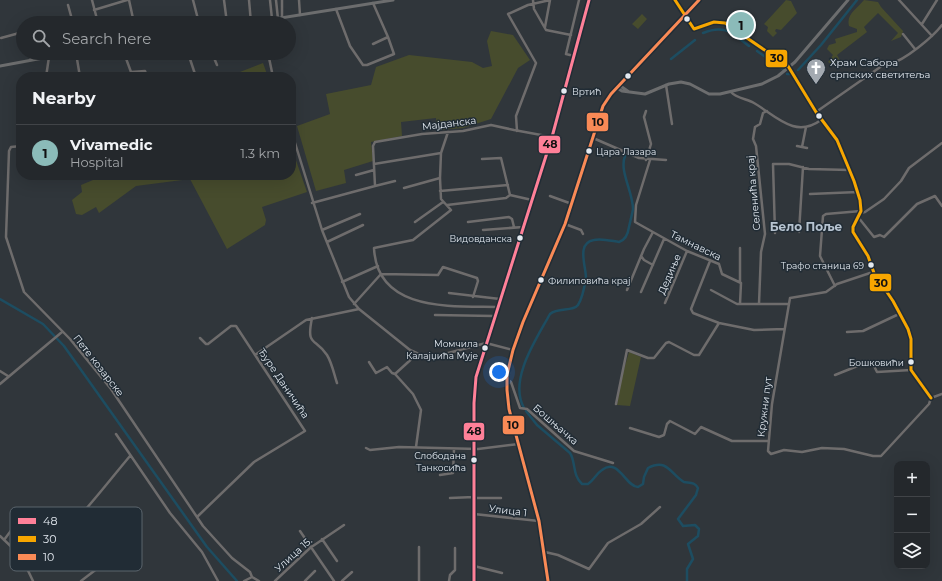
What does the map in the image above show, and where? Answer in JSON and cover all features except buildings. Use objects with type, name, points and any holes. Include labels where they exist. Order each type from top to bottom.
[{"type":"main road","points":[[294,16],[393,0]]},
{"type":"main road","points":[[548,581],[545,552],[539,521],[509,409],[507,379],[513,350],[524,319],[565,224],[604,106],[618,87],[629,92],[648,94],[676,82],[685,83],[709,94],[720,94],[768,82],[789,68],[848,0]]},
{"type":"main road","points":[[0,66],[31,60]]},
{"type":"street","points":[[92,0],[96,16]]},
{"type":"street","points":[[94,10],[128,0],[132,16]]},
{"type":"street","points":[[193,0],[197,16]]},
{"type":"street","points":[[224,0],[226,16]]},
{"type":"street","points":[[249,0],[250,16]]},
{"type":"street","points":[[270,0],[272,16]]},
{"type":"street","points":[[276,0],[278,16]]},
{"type":"street","points":[[282,0],[282,16]]},
{"type":"street","points":[[299,0],[300,15]]},
{"type":"street","points":[[362,0],[364,5]]},
{"type":"street","points":[[533,0],[534,9],[547,30],[571,35]]},
{"type":"street","points":[[574,56],[566,54],[579,0]]},
{"type":"street","points":[[474,581],[475,382],[494,316],[552,136],[589,0]]},
{"type":"street","points":[[675,0],[694,29],[714,22],[725,23],[789,68],[821,120],[837,140],[850,170],[858,192],[860,212],[852,231],[868,256],[873,272],[899,314],[910,336],[911,370],[931,398],[942,394]]},
{"type":"street","points":[[618,87],[699,0]]},
{"type":"street","points":[[899,0],[932,36]]},
{"type":"street","points":[[922,24],[937,0]]},
{"type":"street","points":[[517,131],[516,116],[536,62],[507,15],[533,4],[551,1],[545,27]]},
{"type":"street","points":[[336,9],[352,50],[364,65],[394,54],[394,50],[373,3]]},
{"type":"street","points":[[68,5],[71,16]]},
{"type":"street","points":[[890,64],[915,49],[932,36],[942,25]]},
{"type":"street","points":[[1,38],[16,34]]},
{"type":"street","points":[[904,34],[915,49]]},
{"type":"street","points":[[373,44],[388,36]]},
{"type":"street","points":[[47,72],[49,60]]},
{"type":"street","points":[[77,60],[79,72]]},
{"type":"street","points":[[127,60],[131,72],[145,72]]},
{"type":"street","points":[[190,60],[194,72]]},
{"type":"street","points":[[215,60],[217,65]]},
{"type":"street","points":[[269,60],[272,72]]},
{"type":"street","points":[[816,112],[886,63]]},
{"type":"street","points":[[666,85],[672,124]]},
{"type":"street","points":[[731,92],[750,101],[789,126],[806,127],[821,120]]},
{"type":"street","points":[[646,111],[644,117],[651,144],[646,160]]},
{"type":"street","name":"Селенића крај","points":[[759,304],[761,253],[764,234],[756,146],[753,137],[755,127],[761,123],[763,113],[767,111]]},
{"type":"street","name":"Мајданска","points":[[375,186],[373,146],[375,142],[422,134],[464,131],[491,124],[517,131],[552,136]]},
{"type":"street","points":[[802,147],[806,127]]},
{"type":"street","points":[[448,132],[441,153],[440,198],[447,205],[450,211],[414,240],[374,248],[378,266],[389,287],[409,299],[440,304],[497,307]]},
{"type":"street","points":[[593,138],[633,156],[646,160],[666,160]]},
{"type":"street","points":[[834,286],[820,256],[823,216],[826,214],[865,212],[884,199],[901,181],[909,168],[942,143]]},
{"type":"street","name":"Пете козарске","points":[[16,146],[11,147],[9,151],[7,239],[24,292],[70,339],[111,389],[197,517],[222,548],[250,572],[252,577],[259,581]]},
{"type":"street","points":[[796,146],[807,148]]},
{"type":"street","points":[[296,147],[312,203],[342,282],[354,304],[359,309],[417,354],[437,356],[486,343],[513,350]]},
{"type":"street","points":[[374,164],[441,153]]},
{"type":"street","points":[[482,159],[501,158],[510,195]]},
{"type":"street","name":"Тамнавска","points":[[650,160],[640,190],[634,219],[638,225],[687,251],[721,266],[724,275],[740,282]]},
{"type":"street","points":[[775,233],[773,164],[809,169],[850,170]]},
{"type":"street","points":[[799,232],[803,167]]},
{"type":"street","points":[[356,175],[374,170]]},
{"type":"street","points":[[404,188],[440,178]]},
{"type":"street","points":[[312,203],[395,181]]},
{"type":"street","points":[[440,191],[508,185]]},
{"type":"street","points":[[810,194],[858,192]]},
{"type":"street","points":[[447,205],[506,198],[510,195],[532,200]]},
{"type":"street","points":[[550,196],[572,204]]},
{"type":"street","points":[[858,216],[874,237],[880,235],[884,237],[921,201],[935,196],[942,206]]},
{"type":"street","points":[[415,222],[443,202]]},
{"type":"street","points":[[322,230],[360,214]]},
{"type":"street","points":[[468,222],[509,217],[512,219],[514,227]]},
{"type":"street","points":[[565,224],[580,229],[583,234]]},
{"type":"street","points":[[327,242],[363,225]]},
{"type":"street","points":[[483,230],[523,227]]},
{"type":"street","points":[[626,290],[653,232]]},
{"type":"street","points":[[641,292],[664,239]]},
{"type":"street","points":[[740,248],[740,282],[742,286],[740,304]]},
{"type":"street","name":"Дедиње","points":[[665,302],[687,251]]},
{"type":"street","points":[[641,256],[644,260],[653,265]]},
{"type":"street","points":[[710,261],[691,311],[693,314],[720,323],[754,330],[784,329]]},
{"type":"street","points":[[342,282],[378,266]]},
{"type":"street","points":[[354,304],[381,274],[439,275],[441,268],[444,267],[477,278],[478,281],[473,296]]},
{"type":"street","points":[[711,290],[740,304],[788,304],[792,296],[824,292],[834,286],[873,272]]},
{"type":"street","points":[[449,293],[500,299]]},
{"type":"street","name":"Кружни пут","points":[[788,304],[768,441],[767,451],[771,454],[784,450],[802,452],[822,448],[844,449],[881,456],[929,404],[931,398]]},
{"type":"street","points":[[255,355],[306,320],[359,309]]},
{"type":"street","points":[[847,332],[863,331],[899,314]]},
{"type":"street","points":[[435,315],[494,316]]},
{"type":"street","points":[[312,318],[309,332],[311,339],[328,356],[337,383]]},
{"type":"street","points":[[616,404],[627,350],[654,358],[666,343],[669,342],[694,355],[699,355],[720,323]]},
{"type":"street","name":"Ђуре Даничића","points":[[197,517],[254,462],[305,431],[235,325],[231,326],[208,344],[200,338]]},
{"type":"street","points":[[0,384],[8,376],[36,356],[62,332]]},
{"type":"street","points":[[395,374],[417,354]]},
{"type":"street","points":[[835,375],[870,361],[877,372],[911,370]]},
{"type":"street","points":[[369,362],[376,373],[387,367],[413,394],[421,410],[416,447]]},
{"type":"street","points":[[0,371],[8,376]]},
{"type":"street","name":"Бошњачка","points":[[507,379],[510,382],[519,407],[521,409],[528,409],[572,450],[613,463]]},
{"type":"street","points":[[630,428],[660,436],[665,433],[667,424],[670,422],[695,434],[700,427],[716,432],[732,441],[768,441]]},
{"type":"street","points":[[116,434],[170,513],[202,552],[218,581]]},
{"type":"street","points":[[366,448],[372,450],[416,447],[474,449],[519,444]]},
{"type":"street","points":[[440,475],[453,474],[454,449]]},
{"type":"street","points":[[86,507],[130,456]]},
{"type":"street","points":[[450,498],[501,498]]},
{"type":"street","points":[[545,552],[558,555],[589,569],[608,543],[641,524],[660,507]]},
{"type":"street","name":"Улица 1","points":[[474,514],[539,521]]},
{"type":"street","name":"Улица 15.","points":[[275,581],[311,547],[344,525]]},
{"type":"street","points":[[300,531],[334,581]]},
{"type":"street","points":[[4,540],[10,532]]},
{"type":"street","points":[[0,536],[10,545]]},
{"type":"street","name":"Улица 15.","points":[[322,539],[337,561]]},
{"type":"street","points":[[419,547],[419,581]]},
{"type":"street","points":[[449,581],[450,575],[455,570],[455,548]]},
{"type":"street","points":[[474,566],[502,574]]},
{"type":"street","points":[[28,571],[32,581]]},
{"type":"street","points":[[81,581],[94,571]]},
{"type":"street","points":[[305,581],[315,571]]},
{"type":"street","points":[[342,581],[352,572]]},
{"type":"street","points":[[244,581],[252,577]]},
{"type":"green space","points":[[786,0],[791,1],[797,13],[781,30],[776,29],[775,31],[777,33],[773,37],[767,31],[768,27],[764,24]]},
{"type":"green space","points":[[864,0],[878,2],[903,31],[901,37],[891,41],[898,33],[878,13],[864,27],[867,32],[837,55],[841,62],[839,64],[831,64],[828,62],[833,55],[827,49],[829,45],[836,43],[835,39],[857,32],[857,29],[849,26],[848,22],[853,12]]},
{"type":"green space","points":[[642,14],[647,19],[638,29],[632,24]]},
{"type":"green space","points":[[491,31],[513,35],[530,60],[518,68],[491,119],[463,128],[437,130],[436,118],[401,122],[402,136],[371,142],[373,161],[344,170],[346,183],[316,191],[297,126],[330,114],[326,94],[371,85],[376,67],[409,55],[472,62],[483,68],[492,66],[487,41]]},
{"type":"green space","points":[[263,63],[266,72],[240,72]]},
{"type":"green space","points":[[296,160],[307,192],[262,207],[266,220],[265,225],[227,249],[191,180],[296,180]]},
{"type":"green space","points":[[93,180],[182,180],[136,186],[99,213],[96,207],[82,215],[76,214],[72,200],[82,192],[81,185]]},
{"type":"green space","points":[[629,352],[641,357],[630,406],[617,405],[622,376]]},
{"type":"waterway","points":[[798,70],[821,45],[857,0]]},
{"type":"waterway","points":[[703,33],[717,29],[728,31],[749,46]]},
{"type":"waterway","points":[[671,59],[695,40]]},
{"type":"waterway","points":[[757,51],[784,70]]},
{"type":"waterway","points":[[524,408],[520,397],[519,385],[526,360],[550,314],[573,308],[578,305],[586,278],[583,256],[585,246],[588,242],[597,239],[619,242],[623,240],[627,234],[633,209],[625,175],[625,156]]},
{"type":"waterway","points":[[0,299],[43,324],[64,346],[207,547],[237,581]]},
{"type":"waterway","points":[[526,411],[537,425],[570,453],[573,460],[575,473],[582,484],[588,484],[602,470],[608,467],[613,467],[630,483],[638,487],[643,484],[648,468],[655,465],[660,465],[668,468],[684,482],[692,483],[697,486],[698,488],[696,495],[678,519],[683,526],[695,525],[699,529],[698,536],[688,544],[693,559],[687,569],[687,581]]},
{"type":"transit line","name":"48","points":[[474,581],[474,403],[476,377],[552,137],[589,0]]},
{"type":"transit line","name":"30","points":[[675,0],[694,29],[714,22],[725,23],[788,66],[816,112],[837,140],[860,200],[861,211],[853,227],[853,232],[868,256],[874,273],[893,301],[908,329],[911,339],[911,370],[931,398]]},
{"type":"transit line","name":"10","points":[[548,581],[539,521],[509,409],[507,375],[513,350],[523,322],[565,224],[603,106],[611,94],[699,0]]},
{"type":"place","name":"Vivamedic","points":[[741,25]]},
{"type":"place","name":"Храм Сабора српских светитеља","points":[[816,85]]},
{"type":"place","name":"Вртић","points":[[564,91]]},
{"type":"place","name":"Цара Лазара","points":[[589,151]]},
{"type":"place","name":"Видовданска","points":[[520,238]]},
{"type":"place","name":"Трафо станица 69","points":[[871,265]]},
{"type":"place","name":"Филиповића крај","points":[[541,280]]},
{"type":"place","name":"Момчила Калајџића Мује","points":[[485,348]]},
{"type":"place","name":"Бошковићи","points":[[911,362]]},
{"type":"place","name":"Слободана Танкосића","points":[[474,460]]},
{"type":"district","name":"Бело Поље","points":[[806,227]]}]
